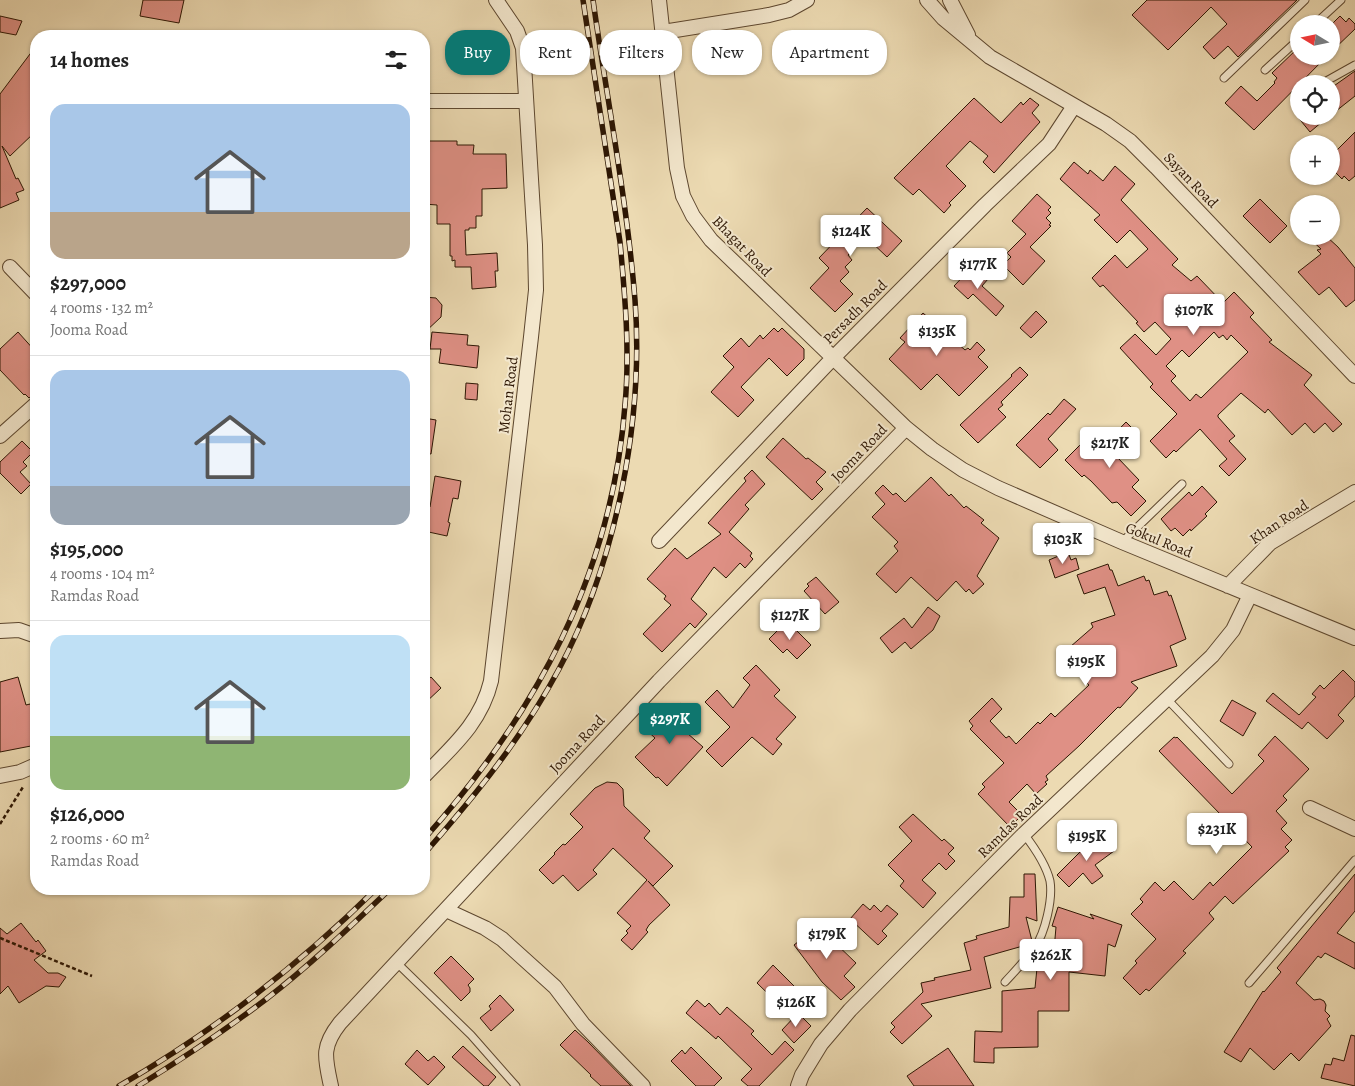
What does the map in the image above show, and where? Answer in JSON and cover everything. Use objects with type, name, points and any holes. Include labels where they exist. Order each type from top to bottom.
[{"type":"street","name":"Mohan Road","points":[[430,770],[468,730],[487,698],[491,682],[536,290],[523,48],[517,31],[496,0]]},
{"type":"street","name":"Bhagat Road","points":[[659,0],[663,30]]},
{"type":"street","points":[[676,30],[769,16],[789,10],[808,0]]},
{"type":"street","name":"Sayan Road","points":[[927,0],[943,18],[990,57],[1106,124],[1130,141],[1355,376]]},
{"type":"street","name":"Sayan Road","points":[[950,0],[973,44]]},
{"type":"street","name":"Bhagat Road","points":[[667,75],[677,168],[683,196],[693,216],[711,240],[906,428]]},
{"type":"street","points":[[430,101],[525,101]]},
{"type":"street","name":"Persadh Road","points":[[659,541],[833,358],[984,205],[1049,144],[1074,106]]},
{"type":"street","points":[[10,267],[30,288]]},
{"type":"street","points":[[0,436],[30,409]]},
{"type":"street","name":"Gokul Road","points":[[906,428],[963,470],[998,488],[1122,542],[1355,638]]},
{"type":"street","name":"Jooma Road","points":[[331,1086],[326,1046],[330,1035],[340,1023],[659,681],[906,428]]},
{"type":"street","name":"Khan Road","points":[[1228,586],[1270,543],[1355,492]]},
{"type":"street","name":"Ramdas Road","points":[[798,1086],[802,1075],[821,1044],[850,1010],[1024,834],[1212,656],[1233,630],[1250,595]]},
{"type":"street","points":[[0,631],[19,630],[30,634]]},
{"type":"street","points":[[0,776],[30,767]]},
{"type":"street","points":[[1310,808],[1355,829]]},
{"type":"street","points":[[446,910],[485,928],[502,939],[555,987],[583,1024],[643,1086]]},
{"type":"lane","points":[[1224,78],[1305,0]]},
{"type":"lane","points":[[1325,15],[1341,0]]},
{"type":"lane","points":[[1265,70],[1290,47]]},
{"type":"lane","points":[[1337,75],[1355,65]]},
{"type":"lane","points":[[1122,542],[1182,484]]},
{"type":"lane","points":[[1167,700],[1229,764]]},
{"type":"lane","points":[[1005,982],[1036,946],[1045,925],[1050,903],[1050,881],[1033,845],[1024,834]]},
{"type":"lane","points":[[1250,984],[1355,860]]},
{"type":"lane","points":[[396,962],[471,1035],[516,1086]]},
{"type":"path","points":[[0,824],[30,773]]},
{"type":"path","points":[[0,938],[92,976]]},
{"type":"building","points":[[143,0],[184,0],[179,23],[140,16]]},
{"type":"building","points":[[1147,0],[1297,0],[1238,57],[1228,46],[1214,59],[1203,47],[1227,24],[1211,7],[1168,50],[1132,15]]},
{"type":"building","points":[[0,16],[22,21],[16,35],[0,32]]},
{"type":"building","points":[[1340,16],[1346,22],[1349,18],[1355,24],[1355,29],[1340,43]]},
{"type":"building","points":[[30,54],[30,137],[10,156],[2,146],[16,179],[18,178],[24,190],[16,193],[19,200],[0,208],[0,94]]},
{"type":"building","points":[[1290,56],[1290,65],[1318,65],[1308,75],[1290,75],[1290,94],[1254,130],[1225,103],[1241,86],[1257,101],[1275,83],[1277,78],[1272,73]]},
{"type":"building","points":[[1355,71],[1355,96],[1340,108],[1340,82]]},
{"type":"building","points":[[974,98],[1001,123],[1021,102],[1023,105],[1030,98],[1039,105],[1032,113],[1040,122],[994,173],[983,162],[988,156],[970,141],[946,166],[966,186],[949,203],[951,205],[944,213],[919,189],[913,195],[894,178]]},
{"type":"building","points":[[1304,125],[1318,125],[1310,132]]},
{"type":"building","points":[[1355,132],[1355,176],[1349,181],[1344,176],[1342,179],[1340,177],[1340,147]]},
{"type":"building","points":[[430,141],[457,141],[457,145],[474,145],[473,154],[506,154],[507,188],[482,189],[482,216],[476,216],[476,228],[465,230],[466,255],[497,253],[498,271],[495,271],[496,287],[472,289],[471,267],[455,267],[455,260],[452,261],[452,256],[450,256],[450,224],[437,224],[437,205],[430,204]]},
{"type":"building","points":[[1074,162],[1088,174],[1090,170],[1103,181],[1115,166],[1135,184],[1121,200],[1178,259],[1172,265],[1191,281],[1197,276],[1223,303],[1234,292],[1254,313],[1250,317],[1272,340],[1269,342],[1312,375],[1304,385],[1342,424],[1333,432],[1325,423],[1314,433],[1305,423],[1292,435],[1268,409],[1265,413],[1241,393],[1218,415],[1235,436],[1229,441],[1246,459],[1229,476],[1219,466],[1227,459],[1200,429],[1176,452],[1174,450],[1166,458],[1150,441],[1177,414],[1150,387],[1153,384],[1120,348],[1135,334],[1156,355],[1171,339],[1155,322],[1144,332],[1136,323],[1138,322],[1103,285],[1100,287],[1092,278],[1115,255],[1127,268],[1148,249],[1130,230],[1117,243],[1094,220],[1100,215],[1060,179]],"holes":[[[1214,332],[1219,338],[1223,335],[1227,340],[1231,335],[1248,352],[1201,398],[1196,394],[1190,401],[1171,381],[1176,376],[1166,366],[1182,350],[1189,357]]]},
{"type":"building","points":[[1037,194],[1051,207],[1048,210],[1051,213],[1046,218],[1051,223],[1049,225],[1051,226],[1030,247],[1045,261],[1023,285],[1003,265],[1011,257],[1007,253],[1026,234],[1012,221]]},
{"type":"building","points":[[1260,199],[1287,226],[1270,243],[1243,216]]},
{"type":"building","points":[[867,208],[902,241],[887,257],[866,237],[848,255],[852,260],[845,267],[849,272],[840,281],[853,294],[835,312],[810,288],[829,268],[819,258]]},
{"type":"building","points":[[1317,245],[1336,245],[1355,268],[1355,300],[1346,307],[1329,287],[1319,295],[1298,272],[1321,254],[1317,250],[1321,249]]},
{"type":"building","points":[[974,265],[988,279],[982,286],[1004,306],[996,316],[973,294],[968,299],[954,286]]},
{"type":"building","points":[[430,298],[436,298],[442,305],[441,317],[430,327]]},
{"type":"building","points":[[1036,311],[1047,322],[1031,338],[1020,328]]},
{"type":"building","points":[[923,313],[965,350],[968,348],[970,350],[977,342],[985,350],[978,357],[988,367],[959,396],[937,374],[921,390],[889,359],[905,342],[900,338]]},
{"type":"building","points":[[774,328],[778,332],[782,328],[804,349],[804,359],[787,376],[769,358],[741,387],[754,400],[738,417],[711,392],[734,367],[723,356],[741,338],[749,347],[760,335],[763,339]]},
{"type":"building","points":[[18,332],[30,345],[29,398],[0,370],[0,349]]},
{"type":"building","points":[[432,332],[468,335],[467,345],[479,346],[477,368],[439,363],[441,349],[430,349]]},
{"type":"building","points":[[1020,367],[1028,375],[1001,402],[1003,405],[998,409],[1006,417],[978,443],[960,425]]},
{"type":"building","points":[[466,383],[478,384],[477,400],[465,399]]},
{"type":"building","points":[[1064,399],[1076,409],[1048,439],[1058,450],[1040,468],[1016,445],[1048,413],[1050,415]]},
{"type":"building","points":[[430,419],[436,420],[430,454]]},
{"type":"building","points":[[1126,422],[1139,435],[1117,457],[1139,480],[1132,487],[1146,501],[1131,516],[1117,502],[1112,503],[1091,481],[1084,475],[1082,477],[1065,460],[1084,441],[1096,453]]},
{"type":"building","points":[[783,438],[806,459],[808,458],[826,472],[816,482],[823,489],[812,500],[766,457]]},
{"type":"building","points":[[22,441],[30,449],[30,455],[23,462],[27,466],[20,472],[30,485],[21,494],[0,473],[0,462]]},
{"type":"building","points":[[752,470],[765,484],[745,505],[749,509],[729,532],[752,553],[750,556],[753,559],[745,568],[740,563],[726,578],[714,567],[691,599],[707,614],[695,628],[690,623],[662,652],[643,634],[671,605],[664,599],[666,596],[647,579],[675,548],[687,559],[721,534],[708,523],[746,481],[744,478]]},
{"type":"building","points":[[435,476],[461,481],[458,499],[453,498],[447,536],[430,532],[430,507]]},
{"type":"building","points":[[931,477],[949,496],[951,494],[964,508],[966,506],[984,520],[981,523],[999,538],[977,576],[984,584],[973,594],[969,589],[966,592],[956,581],[937,601],[911,577],[896,593],[876,574],[898,551],[894,546],[898,542],[872,517],[885,504],[875,493],[883,485],[893,495],[896,493],[905,502]]},
{"type":"building","points":[[1202,486],[1217,502],[1205,514],[1207,516],[1191,531],[1190,529],[1183,536],[1175,528],[1171,531],[1161,519],[1189,492],[1192,496]]},
{"type":"building","points":[[1068,552],[1071,560],[1076,558],[1079,569],[1055,578],[1049,560]]},
{"type":"building","points":[[1108,564],[1118,586],[1144,576],[1146,581],[1149,580],[1154,595],[1167,591],[1169,596],[1171,595],[1186,639],[1170,646],[1177,666],[1131,682],[1138,688],[1120,708],[1118,707],[1046,776],[1048,780],[1045,782],[1047,784],[1036,794],[1027,784],[1009,802],[1022,815],[1010,827],[978,794],[985,787],[982,784],[1004,763],[970,729],[973,726],[969,721],[992,698],[1002,709],[990,721],[1006,738],[1009,736],[1016,744],[1038,722],[1040,724],[1051,713],[1055,717],[1089,685],[1081,678],[1086,672],[1071,655],[1075,652],[1070,647],[1093,627],[1091,623],[1115,615],[1105,587],[1084,594],[1077,575]]},
{"type":"building","points":[[816,577],[839,602],[825,614],[804,591],[809,586],[807,584]]},
{"type":"building","points":[[928,607],[940,616],[933,630],[911,649],[905,642],[892,653],[880,638],[904,618],[912,628]]},
{"type":"building","points":[[787,621],[811,645],[797,659],[787,649],[783,653],[769,639]]},
{"type":"building","points":[[756,665],[780,690],[774,696],[796,717],[776,739],[782,744],[773,755],[752,737],[722,767],[706,751],[730,727],[705,702],[717,690],[733,708],[750,685],[743,678]]},
{"type":"building","points":[[1343,670],[1355,682],[1355,696],[1338,715],[1344,721],[1327,739],[1308,722],[1302,729],[1266,701],[1273,693],[1299,715],[1316,697],[1312,694],[1320,685],[1324,689]]},
{"type":"building","points":[[18,677],[26,705],[30,704],[30,746],[0,752],[0,682]]},
{"type":"building","points":[[430,678],[441,688],[430,698]]},
{"type":"building","points":[[1232,700],[1256,713],[1243,736],[1220,721]]},
{"type":"building","points":[[680,703],[699,720],[687,733],[703,747],[667,786],[635,757],[655,738],[643,727],[654,716],[662,724]]},
{"type":"building","points":[[1275,736],[1309,769],[1283,796],[1287,800],[1276,811],[1287,823],[1281,829],[1292,840],[1285,847],[1289,851],[1233,904],[1225,896],[1209,913],[1214,919],[1183,951],[1186,953],[1149,991],[1146,989],[1140,995],[1123,978],[1137,963],[1135,961],[1156,939],[1131,914],[1143,902],[1140,899],[1155,882],[1164,891],[1174,881],[1193,900],[1210,882],[1213,886],[1252,847],[1159,751],[1174,737],[1177,737],[1232,794],[1264,761],[1258,755]]},
{"type":"building","points":[[607,782],[617,783],[623,789],[624,806],[650,831],[644,838],[673,866],[653,886],[648,881],[670,905],[649,925],[646,930],[648,932],[632,950],[621,940],[628,933],[626,931],[631,926],[617,913],[647,880],[613,848],[593,870],[597,874],[578,891],[563,875],[553,884],[539,870],[563,844],[565,845],[583,827],[570,814],[595,788]]},
{"type":"building","points":[[913,814],[942,841],[944,839],[954,848],[948,854],[955,861],[946,870],[939,863],[922,880],[936,893],[923,908],[900,886],[904,881],[888,865],[912,841],[899,827]]},
{"type":"building","points":[[1098,834],[1114,851],[1095,865],[1103,876],[1092,884],[1083,873],[1069,887],[1057,875]]},
{"type":"building","points":[[1024,874],[1035,874],[1037,921],[1026,917],[1032,941],[1030,944],[984,957],[991,988],[921,1004],[932,1016],[902,1044],[890,1032],[895,1027],[891,1023],[923,992],[921,983],[935,980],[934,978],[971,970],[964,943],[977,939],[976,936],[1009,927],[1010,897],[1024,897]]},
{"type":"building","points":[[1355,874],[1355,911],[1337,933],[1355,943],[1355,969],[1325,953],[1321,958],[1318,956],[1296,983],[1314,1000],[1320,999],[1324,1001],[1326,1005],[1325,1011],[1330,1016],[1327,1019],[1331,1026],[1299,1061],[1291,1053],[1274,1070],[1250,1048],[1241,1062],[1224,1052],[1263,991],[1281,972],[1277,968]]},
{"type":"building","points":[[863,904],[870,910],[874,905],[881,912],[887,905],[898,914],[882,931],[887,936],[878,945],[850,919]]},
{"type":"building","points":[[1058,907],[1094,919],[1090,914],[1122,925],[1115,947],[1108,944],[1105,976],[1069,972],[1069,1011],[1038,1011],[1038,1047],[994,1048],[994,1063],[974,1062],[975,1031],[1002,1032],[1002,991],[1035,988],[1037,968],[1044,949],[1054,950],[1056,927],[1052,926]]},
{"type":"building","points":[[21,923],[46,951],[34,960],[48,973],[58,973],[66,977],[59,987],[46,986],[19,1003],[8,986],[0,994],[0,928],[7,934]]},
{"type":"building","points":[[822,923],[832,936],[830,938],[856,963],[844,976],[855,987],[841,1000],[822,982],[794,945]]},
{"type":"building","points":[[451,956],[474,979],[468,985],[470,992],[461,1001],[434,973]]},
{"type":"building","points":[[773,965],[804,996],[802,998],[807,1003],[793,1018],[757,983]]},
{"type":"building","points":[[500,995],[514,1010],[491,1031],[480,1018],[491,1009],[489,1006]]},
{"type":"building","points":[[697,1000],[705,1007],[709,1003],[720,1015],[727,1007],[754,1031],[751,1034],[772,1055],[785,1041],[794,1050],[759,1086],[748,1086],[741,1080],[752,1069],[718,1036],[716,1039],[686,1013]]},
{"type":"building","points":[[798,1013],[811,1026],[794,1043],[782,1030]]},
{"type":"building","points":[[575,1030],[631,1086],[601,1086],[590,1076],[560,1045]]},
{"type":"building","points":[[1351,1035],[1355,1036],[1355,1086],[1321,1078],[1325,1064],[1331,1065],[1333,1058],[1344,1061]]},
{"type":"building","points":[[463,1046],[496,1077],[488,1086],[484,1086],[452,1057]]},
{"type":"building","points":[[691,1047],[722,1078],[714,1086],[696,1086],[671,1061],[682,1050],[685,1054]]},
{"type":"building","points":[[948,1048],[974,1086],[914,1086],[907,1076]]},
{"type":"building","points":[[417,1050],[428,1061],[434,1056],[445,1067],[428,1085],[405,1064]]},
{"type":"railway","points":[[430,832],[501,742],[533,691],[562,638],[585,584],[604,527],[617,467],[626,385],[625,303],[620,242],[583,0]]},
{"type":"railway","points":[[430,847],[497,766],[545,694],[559,669],[579,628],[596,584],[622,490],[630,442],[635,393],[637,346],[635,300],[622,188],[593,0]]},
{"type":"railway","points":[[119,1086],[188,1043],[254,996],[317,944],[370,895]]},
{"type":"railway","points":[[138,1086],[171,1066],[265,1000],[313,960],[384,895]]}]
